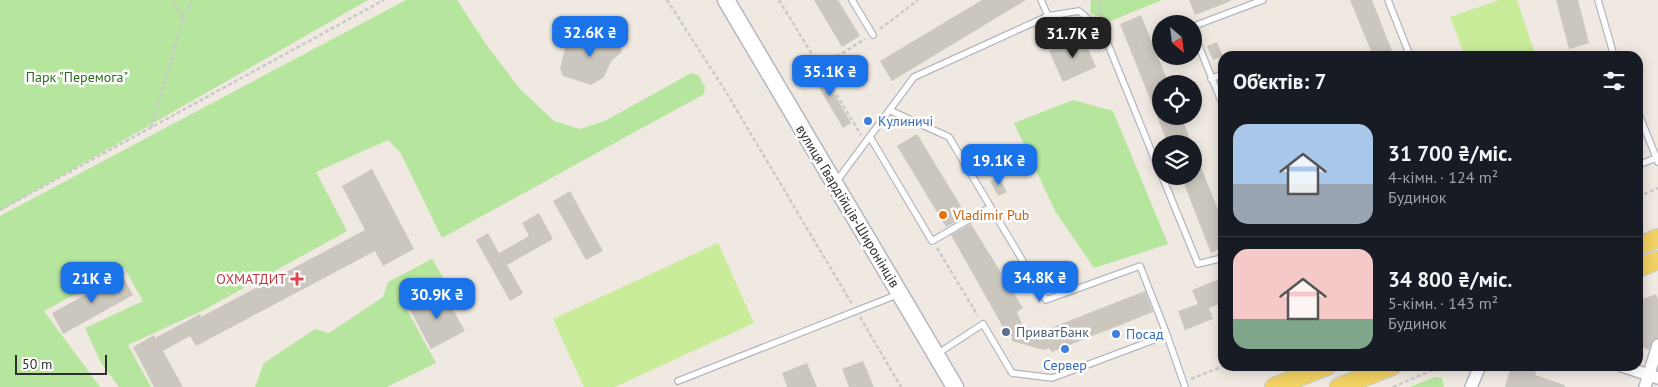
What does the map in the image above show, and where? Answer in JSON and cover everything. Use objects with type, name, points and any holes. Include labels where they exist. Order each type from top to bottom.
[{"type":"main road","name":"вулиця Гвардійців-Широнінців","points":[[726,0],[955,387]]},
{"type":"main road","points":[[1643,244],[1658,238]]},
{"type":"main road","points":[[1643,266],[1658,260]]},
{"type":"main road","points":[[1274,387],[1315,371]]},
{"type":"main road","points":[[1339,387],[1379,371]]},
{"type":"street","points":[[1645,387],[1653,377],[1658,345]]},
{"type":"street","points":[[1471,387],[1478,371]]},
{"type":"street","points":[[1636,371],[1653,377]]},
{"type":"lane","points":[[852,0],[873,35]]},
{"type":"lane","points":[[1042,0],[1048,16]]},
{"type":"lane","points":[[1202,23],[1263,0]]},
{"type":"lane","points":[[1388,0],[1408,51]]},
{"type":"lane","points":[[1598,0],[1613,51]]},
{"type":"lane","points":[[834,183],[914,77],[1048,16],[1079,11],[1103,32],[1152,154]]},
{"type":"lane","points":[[1057,15],[1066,34]]},
{"type":"lane","points":[[1202,55],[1218,94]]},
{"type":"lane","points":[[1211,79],[1218,76]]},
{"type":"lane","points":[[890,110],[949,137],[1046,300],[1140,266],[1167,334],[1184,385]]},
{"type":"lane","points":[[1643,125],[1657,160],[1643,164]]},
{"type":"lane","points":[[868,140],[932,241],[991,207]]},
{"type":"lane","points":[[1165,185],[1198,264],[1218,259]]},
{"type":"lane","points":[[678,381],[900,294]]},
{"type":"lane","points":[[937,354],[983,324],[1012,373],[1052,378],[1167,334]]},
{"type":"path","points":[[172,0],[183,19]]},
{"type":"path","points":[[151,128],[183,19],[192,0]]},
{"type":"path","points":[[0,210],[384,0]]},
{"type":"path","points":[[667,0],[726,92],[901,387]]},
{"type":"path","points":[[779,0],[868,140]]},
{"type":"path","points":[[1098,0],[1103,32]]},
{"type":"path","points":[[1643,195],[1658,188]]},
{"type":"path","points":[[932,241],[983,324]]},
{"type":"path","points":[[1184,385],[1218,369]]},
{"type":"path","points":[[1393,387],[1430,371]]},
{"type":"green space","name":"Парк \"Перемога\"","points":[[0,0],[368,0],[0,211]]},
{"type":"green space","points":[[406,0],[457,0],[485,43],[520,89],[554,121],[580,129],[607,120],[691,73],[699,76],[705,87],[704,94],[442,238],[400,152],[388,140],[316,172],[347,231],[204,310],[128,345],[151,387],[119,387],[101,363],[85,328],[143,301],[124,268],[44,311],[100,387],[0,387],[0,216]]},
{"type":"green space","points":[[1091,0],[1162,0],[1111,21],[1090,13]]},
{"type":"green space","points":[[1499,0],[1517,0],[1534,51],[1463,51],[1450,17]]},
{"type":"green space","points":[[1073,100],[1113,111],[1168,244],[1094,268],[1055,211],[1014,123]]},
{"type":"green space","points":[[718,243],[754,323],[615,387],[584,387],[553,319]]},
{"type":"green space","points":[[432,259],[447,284],[406,308],[436,363],[387,387],[255,387],[264,363],[315,329],[329,333],[383,297],[388,282]]},
{"type":"green space","points":[[1435,377],[1442,378],[1444,387],[1410,387]]},
{"type":"building","points":[[814,0],[838,0],[860,36],[842,47]]},
{"type":"building","points":[[982,0],[1026,0],[892,81],[880,61]]},
{"type":"building","points":[[1189,0],[1231,0],[1231,1],[1195,15]]},
{"type":"building","points":[[1350,0],[1372,0],[1392,51],[1371,51]]},
{"type":"building","points":[[1556,0],[1578,0],[1589,43],[1569,49]]},
{"type":"building","points":[[1141,15],[1152,42],[1152,65],[1161,65],[1165,75],[1152,75],[1152,104],[1120,24]]},
{"type":"building","points":[[608,32],[623,40],[621,53],[612,60],[603,78],[591,85],[563,76],[560,69],[566,44],[577,38],[597,38]]},
{"type":"building","points":[[1083,36],[1096,67],[1063,82],[1049,51]]},
{"type":"building","points":[[1217,42],[1221,51],[1218,51],[1218,58],[1213,60],[1207,46]]},
{"type":"building","points":[[818,66],[851,123],[843,128],[809,71]]},
{"type":"building","points":[[1160,125],[1185,125],[1188,135],[1164,135]]},
{"type":"building","points":[[917,134],[967,216],[946,227],[897,146]]},
{"type":"building","points":[[372,169],[414,249],[383,266],[375,251],[196,346],[190,336],[163,351],[183,387],[154,387],[133,347],[154,335],[155,338],[200,314],[201,317],[365,230],[342,186]]},
{"type":"building","points":[[1202,169],[1218,210],[1218,250],[1211,253],[1185,185],[1202,185]]},
{"type":"building","points":[[999,177],[1007,192],[998,196],[990,181]]},
{"type":"building","points":[[570,191],[603,251],[586,260],[553,201]]},
{"type":"building","points":[[539,213],[553,239],[507,265],[523,293],[510,301],[476,240],[488,233],[499,253],[529,236],[522,223]]},
{"type":"building","points":[[971,224],[1023,308],[1017,312],[1023,326],[1043,331],[1145,291],[1153,312],[1052,352],[1049,348],[1044,350],[1012,341],[1012,336],[1008,336],[951,235]]},
{"type":"building","points":[[122,275],[133,295],[63,334],[52,313]]},
{"type":"building","points":[[1218,280],[1218,305],[1209,308],[1213,319],[1185,330],[1178,311],[1198,304],[1192,290]]},
{"type":"building","points":[[442,290],[465,331],[431,349],[409,308]]},
{"type":"building","points":[[1656,294],[1658,300],[1658,338],[1653,340],[1649,350],[1643,348],[1643,299]]},
{"type":"building","points":[[863,361],[874,387],[849,387],[842,369]]},
{"type":"building","points":[[807,363],[817,387],[787,387],[782,373]]},
{"type":"building","points":[[1510,371],[1533,371],[1536,372],[1535,375],[1565,385],[1565,387],[1505,387]]},
{"type":"place","name":"Кулиничі","points":[[868,121]]},
{"type":"place","name":"Vladimir Pub","points":[[943,215]]},
{"type":"place","name":"ОХМАТДИТ","points":[[297,279]]},
{"type":"place","name":"ПриватБанк","points":[[1006,332]]},
{"type":"place","name":"Посад","points":[[1116,334]]},
{"type":"place","name":"Сервер","points":[[1065,349]]}]
